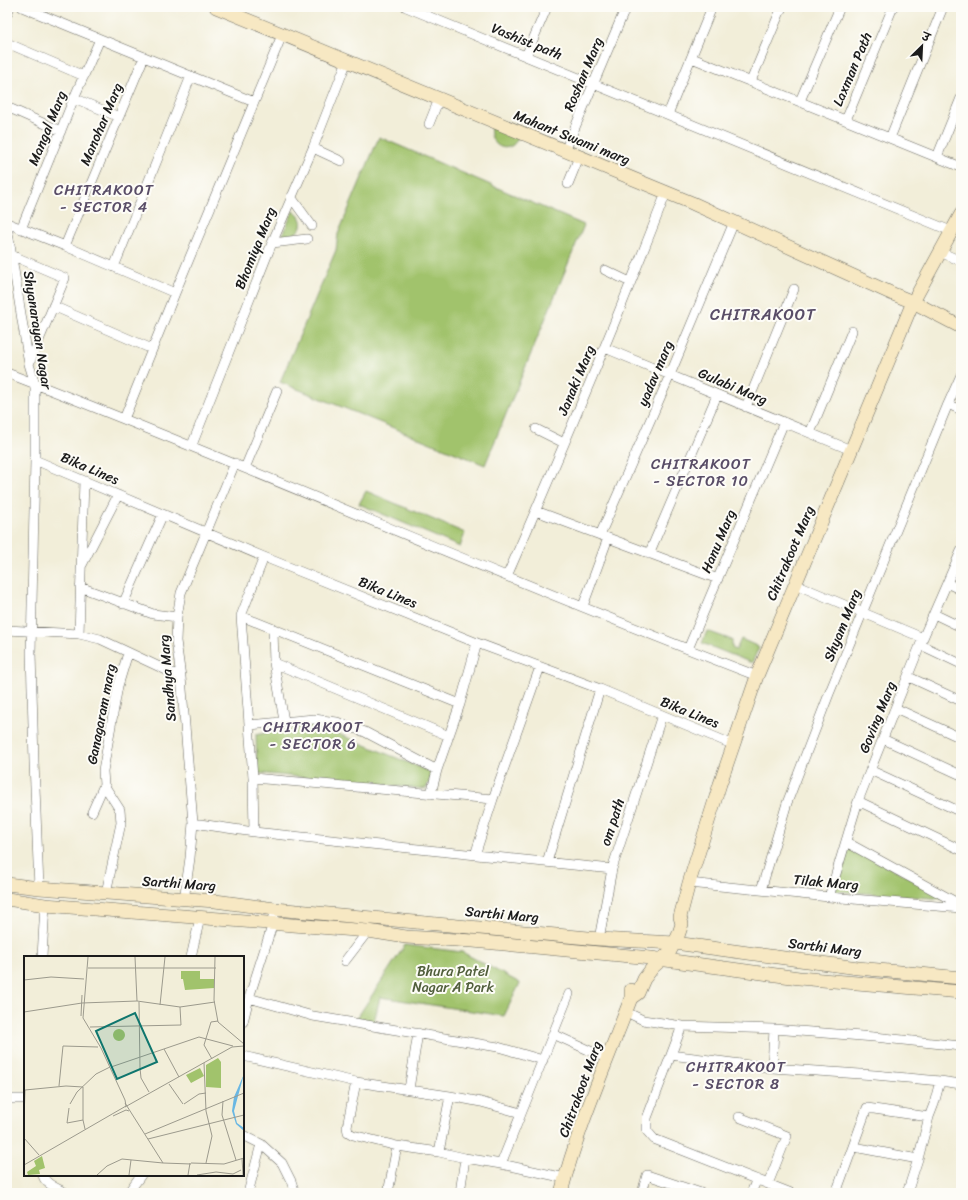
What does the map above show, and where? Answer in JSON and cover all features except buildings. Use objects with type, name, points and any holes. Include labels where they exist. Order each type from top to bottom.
[{"type":"street","points":[[7,14],[10,7]]},
{"type":"street","points":[[22,7],[254,102]]},
{"type":"street","name":"Mahant Swami marg","points":[[216,7],[666,193],[913,302]]},
{"type":"street","name":"Vashist path","points":[[406,7],[951,231]]},
{"type":"street","points":[[526,56],[547,7]]},
{"type":"street","name":"Roshan Marg","points":[[565,151],[626,7]]},
{"type":"street","points":[[668,114],[712,7]]},
{"type":"street","points":[[751,81],[782,7]]},
{"type":"street","points":[[800,101],[840,7]]},
{"type":"street","name":"Laxman Path","points":[[846,120],[893,7]]},
{"type":"street","points":[[890,138],[943,7]]},
{"type":"street","points":[[124,419],[282,35]]},
{"type":"street","name":"Mangal Marg","points":[[22,229],[74,98],[100,39]]},
{"type":"street","points":[[7,43],[84,76]]},
{"type":"street","name":"Manohar Marg","points":[[65,246],[144,57]]},
{"type":"street","points":[[692,58],[961,167]]},
{"type":"street","name":"Bhomiya Marg","points":[[192,446],[272,243],[313,148],[347,61]]},
{"type":"street","points":[[114,267],[191,76]]},
{"type":"street","points":[[74,98],[119,117]]},
{"type":"street","points":[[937,157],[961,98]]},
{"type":"street","points":[[429,124],[440,99]]},
{"type":"street","points":[[7,107],[61,131]]},
{"type":"street","points":[[313,148],[341,161]]},
{"type":"street","points":[[568,184],[579,157]]},
{"type":"street","name":"Janaki Marg","points":[[507,576],[605,348],[666,193]]},
{"type":"street","points":[[291,197],[312,226]]},
{"type":"street","name":"Chitrakoot Marg","points":[[561,1193],[587,1111],[631,998],[638,993],[644,979],[653,967],[658,952],[671,942],[682,924],[680,917],[689,883],[757,676],[913,302],[961,214]]},
{"type":"street","name":"yadav marg","points":[[583,606],[604,537],[734,222]]},
{"type":"street","points":[[7,223],[175,293]]},
{"type":"street","name":"Shyanarayan Nagar","points":[[7,226],[29,364],[35,384],[35,460],[31,631],[39,888]]},
{"type":"street","points":[[272,243],[307,239]]},
{"type":"street","points":[[940,252],[961,261]]},
{"type":"street","points":[[11,255],[65,278],[29,364]]},
{"type":"street","points":[[605,270],[630,282]]},
{"type":"street","points":[[746,407],[794,289]]},
{"type":"street","points":[[913,302],[961,327]]},
{"type":"street","points":[[53,306],[152,349]]},
{"type":"street","points":[[810,433],[852,331]]},
{"type":"street","name":"Gulabi Marg","points":[[605,348],[851,450]]},
{"type":"street","points":[[7,373],[192,446],[507,576],[757,676]]},
{"type":"street","name":"Shyam Marg","points":[[761,890],[787,803],[829,694],[961,375]]},
{"type":"street","points":[[245,468],[277,391]]},
{"type":"street","points":[[649,554],[717,395]]},
{"type":"street","points":[[948,404],[961,410]]},
{"type":"street","name":"Hanu Marg","points":[[688,649],[784,422]]},
{"type":"street","points":[[536,429],[564,443]]},
{"type":"street","name":"Bika Lines","points":[[35,460],[264,557],[477,643],[600,689],[734,745]]},
{"type":"street","name":"Sandhya Marg","points":[[184,900],[193,823],[181,677],[176,641],[177,618],[181,593],[235,464]]},
{"type":"street","points":[[79,634],[84,481]]},
{"type":"street","points":[[81,568],[118,495]]},
{"type":"street","points":[[536,511],[718,579]]},
{"type":"street","points":[[123,604],[162,514]]},
{"type":"street","name":"Goving Marg","points":[[830,897],[858,801],[922,642],[961,551]]},
{"type":"street","points":[[254,832],[253,778],[241,616],[264,557]]},
{"type":"street","points":[[947,583],[961,590]]},
{"type":"street","points":[[795,584],[862,613],[922,642],[961,664]]},
{"type":"street","points":[[80,586],[123,604],[153,614],[177,618]]},
{"type":"street","points":[[934,614],[961,627]]},
{"type":"street","points":[[241,616],[460,704]]},
{"type":"street","points":[[7,630],[79,634],[100,639],[181,677]]},
{"type":"street","points":[[273,630],[274,663],[284,721]]},
{"type":"street","points":[[431,794],[437,770],[460,704],[477,643]]},
{"type":"street","name":"Ganagaram marg","points":[[106,893],[121,823],[120,810],[104,785],[103,771],[118,686],[128,653]]},
{"type":"street","points":[[274,663],[449,736]]},
{"type":"street","points":[[475,854],[492,799],[540,667]]},
{"type":"street","points":[[909,677],[961,701]]},
{"type":"street","points":[[547,862],[600,689]]},
{"type":"street","points":[[895,708],[961,738]]},
{"type":"street","name":"om path","points":[[599,939],[612,869],[662,715]]},
{"type":"street","points":[[249,725],[314,719],[337,722],[365,732],[437,770]]},
{"type":"street","points":[[883,739],[961,775]]},
{"type":"street","points":[[870,770],[961,812]]},
{"type":"street","points":[[253,778],[492,799]]},
{"type":"street","points":[[92,812],[104,785]]},
{"type":"street","points":[[858,801],[961,850]]},
{"type":"street","points":[[193,823],[254,832],[612,869]]},
{"type":"street","points":[[846,842],[961,906]]},
{"type":"street","name":"Tilak Marg","points":[[689,883],[830,897],[961,906]]},
{"type":"street","name":"Sarthi Marg","points":[[7,884],[184,900],[215,901],[275,909],[599,939],[671,942],[858,968],[961,978]]},
{"type":"street","points":[[7,899],[45,905],[368,931],[406,937],[657,958],[800,978],[961,992]]},
{"type":"street","points":[[42,956],[45,905]]},
{"type":"street","points":[[244,1018],[273,923],[275,909]]},
{"type":"street","points":[[191,956],[200,918]]},
{"type":"street","points":[[345,961],[368,931]]},
{"type":"street","points":[[800,978],[804,961]]},
{"type":"street","points":[[501,1164],[568,994]]},
{"type":"street","points":[[249,998],[313,1016],[498,1047],[543,1060]]},
{"type":"street","points":[[626,1012],[644,1020],[682,1026],[774,1029],[961,1046]]},
{"type":"street","points":[[682,1026],[647,1118],[647,1130],[654,1139],[791,1193]]},
{"type":"street","points":[[772,1068],[774,1029]]},
{"type":"street","points":[[409,1089],[418,1033]]},
{"type":"street","points":[[553,1034],[608,1059]]},
{"type":"street","points":[[671,1055],[772,1068],[876,1075],[961,1084]]},
{"type":"street","points":[[244,1056],[356,1082],[450,1096],[481,1102],[521,1113]]},
{"type":"street","points":[[907,1193],[940,1081]]},
{"type":"street","points":[[356,1082],[347,1127],[348,1132],[353,1135],[397,1146],[439,1152],[565,1178]]},
{"type":"street","points":[[439,1152],[450,1096]]},
{"type":"street","points":[[7,1099],[24,1099]]},
{"type":"street","points":[[836,1193],[867,1108],[929,1117]]},
{"type":"street","points":[[739,1117],[787,1136],[768,1184]]},
{"type":"street","points":[[244,1136],[261,1144],[282,1163],[295,1193]]},
{"type":"street","points":[[248,1193],[261,1144]]},
{"type":"street","points":[[388,1193],[397,1146]]},
{"type":"street","points":[[854,1147],[918,1159]]},
{"type":"street","points":[[460,1193],[465,1158]]},
{"type":"street","points":[[642,1193],[647,1175],[696,1192]]},
{"type":"street","points":[[43,1176],[43,1179],[47,1182],[66,1193]]},
{"type":"street","points":[[128,1193],[140,1176]]},
{"type":"street","points":[[751,1193],[756,1179]]},
{"type":"green space","points":[[491,127],[519,137],[513,145],[504,148],[496,144],[493,140],[491,136]]},
{"type":"green space","points":[[379,137],[584,225],[485,465],[280,382],[336,250],[338,234]]},
{"type":"green space","points":[[293,211],[298,215],[301,226],[297,232],[289,236],[282,236]]},
{"type":"green space","points":[[366,491],[465,533],[460,547],[359,504]]},
{"type":"green space","points":[[707,631],[732,640],[732,648],[736,650],[741,639],[759,647],[752,663],[702,643]]},
{"type":"green space","points":[[317,725],[433,773],[426,789],[257,773],[256,735],[279,730]]},
{"type":"green space","points":[[849,848],[958,900],[835,891]]},
{"type":"green space","name":"Bhura Patel Nagar A Park","points":[[405,945],[462,952],[520,983],[504,1016],[380,997],[374,1022],[357,1018]]},
{"type":"district","name":"CHITRAKOOT - SECTOR 4","points":[[104,198]]},
{"type":"district","name":"CHITRAKOOT","points":[[763,314]]},
{"type":"district","name":"CHITRAKOOT - SECTOR 10","points":[[701,472]]},
{"type":"district","name":"CHITRAKOOT - SECTOR 6","points":[[313,736]]},
{"type":"district","name":"CHITRAKOOT - SECTOR 8","points":[[736,1076]]}]
